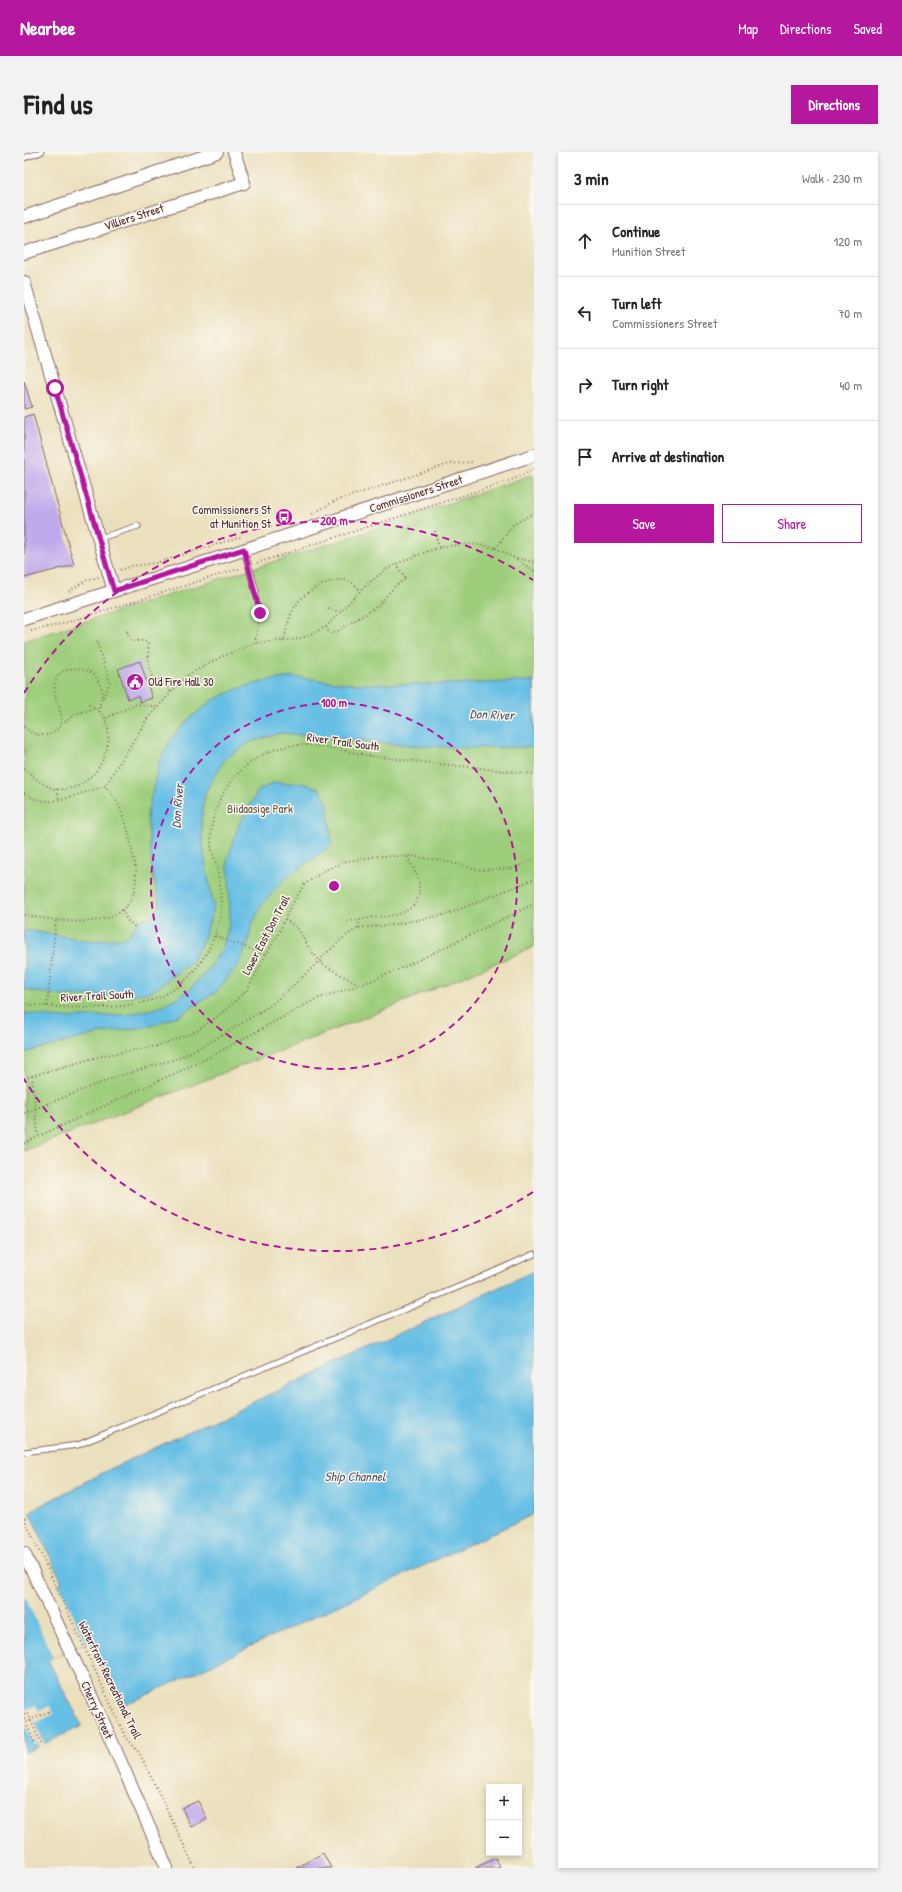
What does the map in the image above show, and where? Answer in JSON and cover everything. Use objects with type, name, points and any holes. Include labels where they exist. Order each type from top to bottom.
[{"type":"street","points":[[24,217],[217,152]]},
{"type":"street","name":"Villiers Street","points":[[24,253],[244,183],[234,152]]},
{"type":"street","points":[[24,282],[114,591]]},
{"type":"street","name":"Commissioners Street","points":[[24,619],[534,455]]},
{"type":"street","name":"Cherry Street","points":[[24,1554],[102,1719],[167,1868]]},
{"type":"lane","points":[[24,158],[41,152]]},
{"type":"lane","points":[[99,539],[138,526]]},
{"type":"lane","points":[[244,549],[256,591]]},
{"type":"lane","points":[[24,1452],[78,1445],[472,1282],[534,1254]]},
{"type":"path","points":[[312,514],[335,501],[442,466],[476,461]]},
{"type":"path","points":[[27,632],[62,624],[248,566],[514,479],[534,470]]},
{"type":"path","points":[[496,548],[514,525],[534,513]]},
{"type":"path","points":[[435,531],[439,548]]},
{"type":"path","points":[[63,593],[87,580],[132,566],[156,563],[245,535]]},
{"type":"path","points":[[24,793],[38,800],[52,801],[105,786],[147,719],[186,676],[220,658],[255,643],[283,642],[299,639],[326,627],[361,591],[384,571],[396,564],[424,552],[453,544],[480,544],[496,548],[534,571]]},
{"type":"path","points":[[512,557],[534,562]]},
{"type":"path","points":[[326,627],[328,631],[333,634],[378,606],[395,586],[406,579],[396,564]]},
{"type":"path","points":[[283,642],[291,616],[298,601],[314,589],[332,581],[343,580],[354,584],[361,591]]},
{"type":"path","points":[[255,643],[260,613],[256,591]]},
{"type":"path","points":[[328,608],[339,612]]},
{"type":"path","points":[[127,631],[129,638],[134,642],[145,641],[148,643],[149,666],[152,676],[161,681],[171,692]]},
{"type":"path","points":[[96,640],[110,682],[100,703]]},
{"type":"path","points":[[24,728],[31,734],[41,736],[51,734],[58,729],[61,723],[60,711],[56,704],[54,684],[59,674],[63,671],[80,668],[95,675],[103,691],[100,703],[100,712]]},
{"type":"path","points":[[106,718],[137,704],[157,707]]},
{"type":"path","points":[[24,769],[38,781],[56,789],[68,789],[82,784],[94,773],[105,756],[109,741],[108,726],[106,718],[96,708],[89,705]]},
{"type":"path","points":[[61,723],[67,721],[75,714],[96,708]]},
{"type":"path","name":"River Trail South","points":[[24,1004],[47,1007],[84,1008],[139,1003],[160,997],[191,974],[203,960],[216,937],[222,906],[219,877],[211,843],[213,818],[222,792],[238,773],[264,754],[280,748],[297,745],[322,747],[371,756],[534,774]]},
{"type":"path","points":[[24,914],[56,920],[92,922],[108,919],[122,910],[133,894],[136,871],[131,842],[119,804],[113,794],[105,786]]},
{"type":"path","points":[[56,789],[59,800]]},
{"type":"path","name":"Lower East Don Trail","points":[[24,1078],[101,1056],[157,1046],[196,1031],[222,1013],[248,989],[278,935],[289,909],[304,885],[326,870],[348,861],[378,856],[407,856],[444,861],[480,870],[514,868],[534,859]]},
{"type":"path","points":[[348,921],[360,920],[367,917],[395,915],[406,912],[415,903],[419,894],[419,882],[407,856]]},
{"type":"path","points":[[24,1113],[116,1077],[179,1058],[207,1044],[249,1020],[271,1005],[344,937],[358,928],[391,925],[448,914],[534,879]]},
{"type":"path","points":[[24,1143],[208,1058],[316,999],[363,984],[404,967],[534,904]]},
{"type":"path","points":[[122,910],[127,920],[135,927]]},
{"type":"path","points":[[285,919],[299,930],[309,948],[322,964],[352,981],[363,984]]},
{"type":"path","points":[[47,1007],[56,920]]},
{"type":"path","points":[[358,928],[360,920]]},
{"type":"path","points":[[216,937],[266,955]]},
{"type":"path","points":[[32,1076],[38,1136]]},
{"type":"path","name":"Waterfront Recreational Trail","points":[[24,1518],[126,1737],[140,1754],[195,1868]]},
{"type":"path","points":[[25,1722],[50,1711]]},
{"type":"path","points":[[24,1714],[27,1713],[42,1745]]},
{"type":"path","points":[[24,1719],[35,1744]]},
{"type":"green space","name":"Biidaasige Park","points":[[534,474],[534,947],[389,1008],[24,1151],[24,641],[354,536]]},
{"type":"water","name":"Don River","points":[[293,677],[355,684],[454,684],[534,681],[534,747],[463,748],[392,744],[281,733],[250,742],[224,760],[205,793],[201,821],[204,856],[214,908],[203,941],[191,962],[153,991],[129,996],[65,996],[24,990],[24,930],[92,941],[127,937],[141,919],[154,916],[160,905],[153,876],[147,815],[159,762],[171,739],[190,718],[213,700],[237,689],[265,681]]},
{"type":"water","points":[[275,782],[287,784],[297,782],[319,788],[327,802],[332,845],[286,878],[263,903],[252,924],[248,943],[239,964],[216,992],[180,1015],[151,1026],[97,1034],[24,1053],[24,1013],[59,1018],[124,1015],[158,1008],[188,991],[209,969],[223,947],[230,921],[229,876],[227,860],[240,822],[258,791]]},
{"type":"water","name":"Ship Channel","points":[[534,1271],[534,1514],[121,1707],[89,1641],[53,1657],[48,1660],[82,1726],[24,1753],[24,1599],[62,1582],[30,1513],[36,1508],[114,1467]]},
{"type":"pier","points":[[58,1582],[86,1642],[53,1657],[25,1597]]},
{"type":"pier","points":[[36,1705],[39,1711],[50,1706],[54,1714],[35,1723],[45,1744],[39,1746],[29,1726],[37,1744],[34,1745],[24,1723],[24,1711]]},
{"type":"building","points":[[24,381],[32,407],[24,409]]},
{"type":"building","points":[[33,414],[74,565],[24,578],[24,417]]},
{"type":"building","name":"Old Fire Hall 30","points":[[140,661],[152,698],[140,702],[138,696],[128,699],[118,669]]},
{"type":"building","points":[[198,1801],[207,1819],[191,1827],[182,1808]]},
{"type":"building","points":[[323,1853],[331,1868],[296,1868]]},
{"type":"building","points":[[496,1858],[500,1868],[475,1868]]},
{"type":"place","name":"Commissioners St at Munition St","points":[[284,517]]},
{"type":"place","name":"Old Fire Hall 30","points":[[135,682]]},
{"type":"route","points":[[55,388],[114,591],[244,549],[256,591],[260,613]]}]
